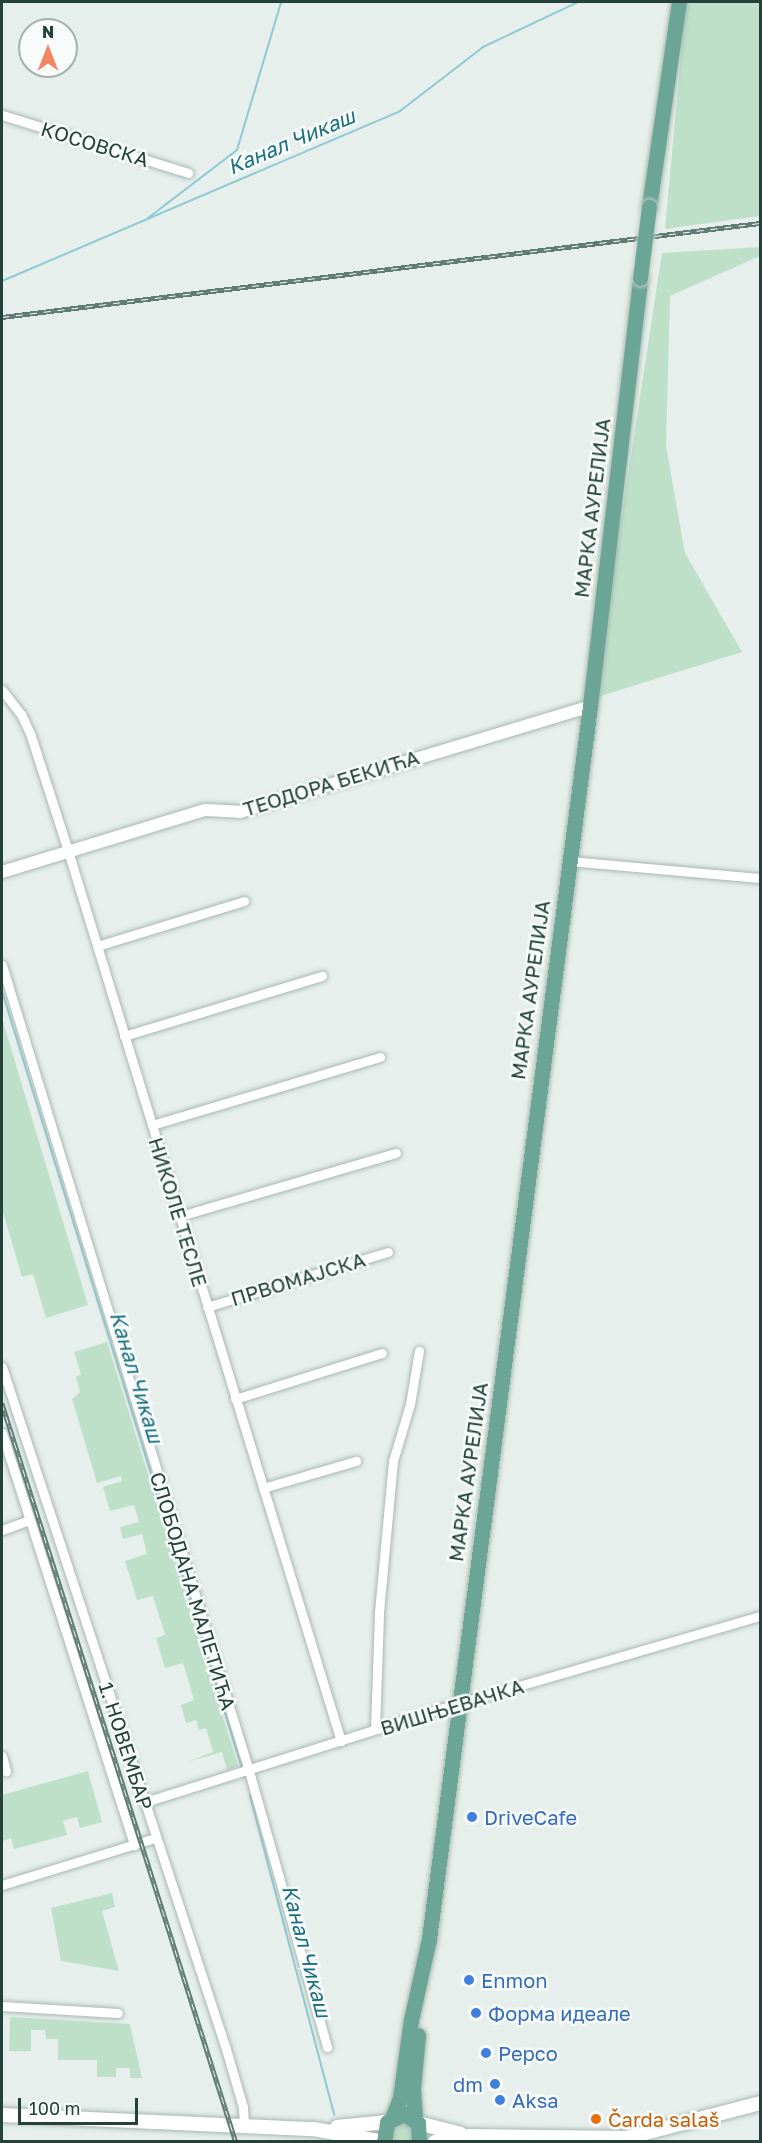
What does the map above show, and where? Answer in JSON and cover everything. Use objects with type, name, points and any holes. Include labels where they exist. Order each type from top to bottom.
[{"type":"main road","name":"МАРКА АУРЕЛИЈА","points":[[419,2142],[413,2087],[421,1984],[590,706],[649,207],[679,2]]},
{"type":"main road","name":"МАРКА АУРЕЛИЈА","points":[[384,2142],[390,2119],[400,2098],[411,2020],[421,1984]]},
{"type":"main road","points":[[435,2142],[469,2136],[637,2139],[760,2103]]},
{"type":"main road","points":[[314,2129],[390,2119],[404,2114],[417,2121],[469,2136]]},
{"type":"main road","points":[[2,2115],[314,2129],[384,2142]]},
{"type":"street","name":"КОСОВСКА","points":[[2,115],[189,173]]},
{"type":"street","name":"НИКОЛЕ ТЕСЛЕ","points":[[2,690],[21,714],[30,733],[341,1741]]},
{"type":"street","name":"ТЕОДОРА БЕКИЋА","points":[[2,872],[205,810],[240,812],[590,706]]},
{"type":"street","points":[[568,861],[760,878]]},
{"type":"street","points":[[97,946],[244,901]]},
{"type":"street","name":"СЛОБОДАНА МАЛЕТИЋА","points":[[2,965],[249,1771],[327,2047]]},
{"type":"street","points":[[124,1036],[322,976]]},
{"type":"street","points":[[152,1125],[380,1057]]},
{"type":"street","points":[[180,1216],[396,1153]]},
{"type":"street","name":"ПРВОМАЈСКА","points":[[207,1307],[388,1252]]},
{"type":"street","points":[[375,1729],[379,1612],[393,1461],[410,1404],[419,1351]]},
{"type":"street","points":[[235,1399],[382,1353]]},
{"type":"street","name":"1. НОВЕМБАР","points":[[2,1367],[226,2049],[243,2106],[244,2126]]},
{"type":"street","name":"1. НОВЕМБАР","points":[[2,1433],[134,1845]]},
{"type":"street","points":[[263,1488],[356,1461]]},
{"type":"street","points":[[2,1530],[29,1520]]},
{"type":"street","name":"ВИШЊЕВАЧКА","points":[[145,1802],[249,1771],[375,1729],[760,1616]]},
{"type":"street","points":[[2,1756],[6,1771]]},
{"type":"street","points":[[2,1885],[155,1838]]},
{"type":"street","points":[[2,2006],[118,2013]]},
{"type":"green space","points":[[686,2],[760,2],[760,216],[665,229]]},
{"type":"green space","points":[[760,247],[760,256],[670,296],[666,446],[685,553],[742,652],[594,698],[662,253]]},
{"type":"green space","points":[[2,1018],[88,1305],[46,1318],[33,1274],[22,1277],[2,1209]]},
{"type":"green space","points":[[107,1342],[238,1766],[227,1770],[222,1752],[187,1762],[213,1752],[206,1728],[199,1730],[196,1720],[186,1723],[181,1705],[194,1700],[183,1663],[165,1668],[156,1638],[165,1635],[153,1596],[137,1600],[125,1561],[147,1554],[142,1534],[123,1539],[120,1527],[139,1522],[134,1505],[110,1511],[103,1487],[122,1481],[121,1476],[97,1483],[72,1399],[80,1392],[76,1377],[81,1374],[74,1352]]},
{"type":"green space","points":[[88,1771],[102,1822],[80,1828],[77,1817],[63,1821],[67,1835],[14,1849],[11,1838],[2,1841],[2,1795]]},
{"type":"green space","points":[[112,1893],[115,1907],[102,1911],[119,1971],[61,1961],[51,1908]]},
{"type":"green space","points":[[10,2017],[130,2024],[142,2078],[130,2078],[130,2068],[116,2068],[116,2077],[97,2077],[97,2060],[58,2060],[58,2039],[46,2039],[45,2030],[31,2030],[31,2051],[9,2051]]},
{"type":"green space","points":[[403,2121],[413,2127],[412,2141],[392,2141],[390,2129]]},
{"type":"waterway","points":[[148,218],[237,150],[281,2]]},
{"type":"waterway","name":"Канал Чикаш","points":[[2,281],[400,111],[483,47],[578,2]]},
{"type":"waterway","name":"Канал Чикаш","points":[[2,991],[242,1768]]},
{"type":"waterway","name":"Канал Чикаш","points":[[250,1796],[334,2115]]},
{"type":"railway","points":[[2,317],[760,223]]},
{"type":"railway","points":[[2,1403],[236,2142]]},
{"type":"place","name":"DriveCafe","points":[[472,1817]]},
{"type":"place","name":"Enmon","points":[[469,1980]]},
{"type":"place","name":"Форма идеале","points":[[476,2013]]},
{"type":"place","name":"Pepco","points":[[486,2053]]},
{"type":"place","name":"dm","points":[[495,2084]]},
{"type":"place","name":"Aksa","points":[[500,2100]]},
{"type":"place","name":"Čarda salaš","points":[[596,2119]]}]
